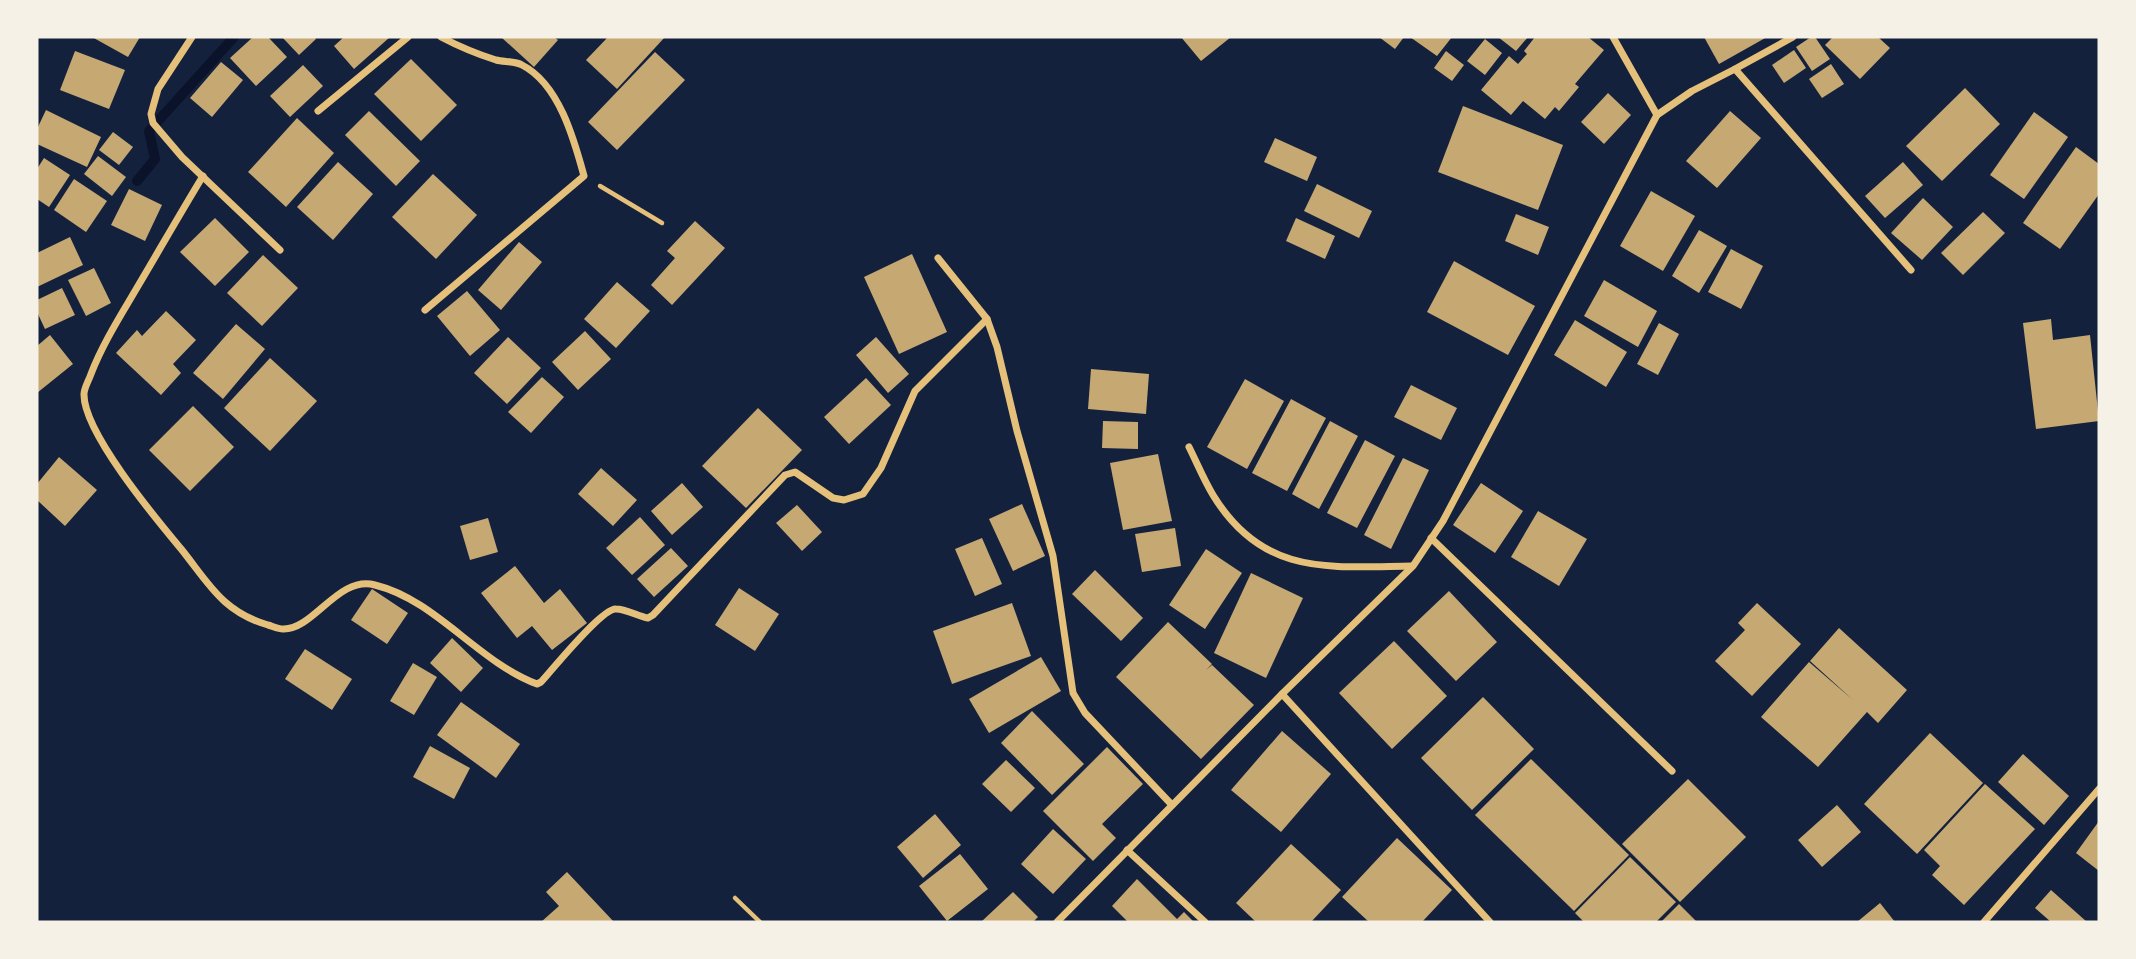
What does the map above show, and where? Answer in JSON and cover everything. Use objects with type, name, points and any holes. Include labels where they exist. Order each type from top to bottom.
[{"type":"street","points":[[192,37],[158,89],[151,114],[153,123],[182,157],[280,250]]},
{"type":"street","points":[[318,111],[408,37]]},
{"type":"street","points":[[425,310],[584,176],[566,119],[544,82],[522,64],[497,60],[441,37]]},
{"type":"street","points":[[1612,37],[1657,115]]},
{"type":"street","points":[[1057,922],[1282,694],[1413,566],[1443,521],[1657,115],[1692,91],[1793,37]]},
{"type":"street","points":[[1735,69],[1911,270]]},
{"type":"street","points":[[203,176],[100,351],[84,394],[91,422],[118,467],[202,579],[219,598],[242,615],[284,629],[304,621],[361,582],[377,585],[420,605],[523,679],[537,684],[594,623],[611,609],[648,618],[653,615],[785,475],[795,472],[833,498],[844,500],[863,494],[881,468],[915,391],[987,319]]},
{"type":"street","points":[[937,258],[987,319],[998,347],[1017,431],[1053,556],[1073,693],[1085,713],[1172,805]]},
{"type":"street","points":[[1189,447],[1214,496],[1234,523],[1260,545],[1303,564],[1342,567],[1413,566]]},
{"type":"street","points":[[1431,538],[1672,771]]},
{"type":"street","points":[[1282,694],[1490,922]]},
{"type":"street","points":[[1984,922],[2099,789]]},
{"type":"street","points":[[1127,850],[1205,922]]},
{"type":"path","points":[[584,176],[662,223]]},
{"type":"path","points":[[735,898],[760,922]]},
{"type":"building","points":[[92,37],[140,37],[128,57]]},
{"type":"building","points":[[253,37],[268,37],[287,57],[256,86],[230,58]]},
{"type":"building","points":[[282,37],[314,37],[316,39],[299,55]]},
{"type":"building","points":[[344,37],[390,37],[354,69],[334,46]]},
{"type":"building","points":[[501,37],[554,37],[558,40],[534,67]]},
{"type":"building","points":[[608,37],[665,37],[617,89],[586,60]]},
{"type":"building","points":[[1181,37],[1231,37],[1201,61]]},
{"type":"building","points":[[1379,37],[1404,37],[1395,49]]},
{"type":"building","points":[[1410,37],[1452,37],[1437,56]]},
{"type":"building","points":[[1498,37],[1528,37],[1516,51]]},
{"type":"building","points":[[1535,37],[1588,37],[1604,50],[1575,84],[1579,87],[1559,111],[1555,107],[1545,119],[1523,101],[1511,115],[1481,90],[1509,56],[1518,64],[1527,54],[1524,51]]},
{"type":"building","points":[[1704,37],[1767,37],[1719,64]]},
{"type":"building","points":[[1815,37],[1830,59],[1812,71],[1796,47]]},
{"type":"building","points":[[1833,37],[1878,37],[1890,48],[1860,79],[1825,45]]},
{"type":"building","points":[[1485,39],[1502,53],[1485,75],[1467,61]]},
{"type":"building","points":[[1794,50],[1806,68],[1784,83],[1772,65]]},
{"type":"building","points":[[75,51],[125,70],[109,109],[60,90]]},
{"type":"building","points":[[1446,51],[1464,65],[1452,81],[1434,68]]},
{"type":"building","points":[[655,52],[685,80],[617,150],[588,122]]},
{"type":"building","points":[[411,59],[457,105],[421,141],[374,94]]},
{"type":"building","points":[[221,62],[243,80],[212,117],[190,98]]},
{"type":"building","points":[[1831,64],[1844,84],[1822,98],[1809,79]]},
{"type":"building","points":[[303,65],[323,86],[290,117],[270,96]]},
{"type":"building","points":[[1965,88],[2000,124],[1942,181],[1906,146]]},
{"type":"building","points":[[1608,93],[1631,115],[1604,144],[1581,122]]},
{"type":"building","points":[[1463,106],[1563,145],[1538,210],[1438,172]]},
{"type":"building","points":[[46,110],[101,137],[87,167],[37,144],[37,129]]},
{"type":"building","points":[[369,111],[420,161],[396,186],[345,135]]},
{"type":"building","points":[[1730,111],[1761,138],[1717,188],[1686,161]]},
{"type":"building","points":[[2034,112],[2068,137],[2024,199],[1990,175]]},
{"type":"building","points":[[297,118],[334,153],[286,207],[248,172]]},
{"type":"building","points":[[113,132],[133,147],[119,165],[99,150]]},
{"type":"building","points":[[1275,138],[1317,157],[1307,181],[1264,162]]},
{"type":"building","points":[[2076,147],[2099,164],[2099,194],[2060,249],[2023,223]]},
{"type":"building","points":[[98,156],[126,177],[112,196],[84,174]]},
{"type":"building","points":[[44,158],[70,175],[49,207],[37,199],[37,169]]},
{"type":"building","points":[[338,162],[373,194],[333,240],[297,207]]},
{"type":"building","points":[[1903,162],[1923,185],[1885,218],[1865,196]]},
{"type":"building","points":[[433,174],[477,215],[436,259],[392,217]]},
{"type":"building","points":[[74,179],[107,201],[86,232],[54,210]]},
{"type":"building","points":[[1317,184],[1372,211],[1359,238],[1304,211]]},
{"type":"building","points":[[129,189],[162,205],[145,241],[111,225]]},
{"type":"building","points":[[1651,191],[1695,216],[1663,271],[1620,246]]},
{"type":"building","points":[[1923,198],[1953,227],[1922,260],[1891,233]]},
{"type":"building","points":[[1983,212],[2005,233],[1963,275],[1941,253]]},
{"type":"building","points":[[1516,214],[1549,227],[1538,255],[1505,241]]},
{"type":"building","points":[[215,218],[249,252],[215,286],[180,252]]},
{"type":"building","points":[[1296,218],[1335,236],[1325,259],[1286,241]]},
{"type":"building","points":[[695,221],[725,248],[672,305],[651,285],[675,258],[667,251]]},
{"type":"building","points":[[1699,230],[1727,246],[1699,293],[1672,276]]},
{"type":"building","points":[[70,237],[83,265],[37,287],[37,253]]},
{"type":"building","points":[[519,242],[542,262],[501,310],[478,290]]},
{"type":"building","points":[[1731,249],[1763,266],[1741,309],[1708,292]]},
{"type":"building","points":[[912,254],[947,332],[899,354],[864,277]]},
{"type":"building","points":[[263,255],[298,288],[262,326],[227,293]]},
{"type":"building","points":[[1454,261],[1535,306],[1508,355],[1427,312]]},
{"type":"building","points":[[94,268],[111,303],[86,316],[68,280]]},
{"type":"building","points":[[1604,280],[1657,311],[1638,347],[1584,316]]},
{"type":"building","points":[[617,282],[650,311],[616,348],[584,319]]},
{"type":"building","points":[[62,288],[75,315],[45,329],[37,312],[37,300]]},
{"type":"building","points":[[467,291],[500,330],[470,356],[437,316]]},
{"type":"building","points":[[166,311],[196,340],[173,364],[181,373],[161,395],[116,353],[137,330],[142,336]]},
{"type":"building","points":[[2051,319],[2053,340],[2090,335],[2099,421],[2036,429],[2023,323]]},
{"type":"building","points":[[1575,320],[1627,352],[1606,387],[1554,355]]},
{"type":"building","points":[[1659,323],[1679,334],[1658,375],[1637,364]]},
{"type":"building","points":[[236,324],[265,349],[223,399],[193,373]]},
{"type":"building","points":[[585,331],[611,359],[578,390],[552,362]]},
{"type":"building","points":[[50,335],[73,364],[37,393],[37,346]]},
{"type":"building","points":[[508,337],[541,368],[507,404],[474,373]]},
{"type":"building","points":[[876,337],[909,374],[888,393],[856,355]]},
{"type":"building","points":[[270,358],[317,401],[270,451],[224,408]]},
{"type":"building","points":[[1091,369],[1149,374],[1146,414],[1088,409]]},
{"type":"building","points":[[542,377],[564,397],[531,433],[508,412]]},
{"type":"building","points":[[866,378],[891,405],[849,444],[824,417]]},
{"type":"building","points":[[1245,379],[1284,401],[1247,469],[1207,447]]},
{"type":"building","points":[[1411,385],[1457,408],[1441,440],[1394,417]]},
{"type":"building","points":[[1291,399],[1326,418],[1287,491],[1252,473]]},
{"type":"building","points":[[193,406],[234,447],[190,491],[149,450]]},
{"type":"building","points":[[758,408],[802,450],[746,508],[702,466]]},
{"type":"building","points":[[1103,421],[1138,422],[1138,449],[1102,448]]},
{"type":"building","points":[[1330,421],[1358,436],[1319,509],[1292,494]]},
{"type":"building","points":[[1365,440],[1395,456],[1357,528],[1327,513]]},
{"type":"building","points":[[1158,454],[1172,521],[1123,530],[1110,463]]},
{"type":"building","points":[[59,457],[97,490],[65,526],[37,500],[37,484]]},
{"type":"building","points":[[1403,458],[1429,470],[1391,549],[1364,535]]},
{"type":"building","points":[[601,468],[637,500],[613,526],[578,494]]},
{"type":"building","points":[[682,483],[703,507],[672,535],[651,511]]},
{"type":"building","points":[[1481,483],[1523,511],[1495,553],[1453,525]]},
{"type":"building","points":[[1022,504],[1045,556],[1013,571],[989,519]]},
{"type":"building","points":[[797,505],[822,532],[802,551],[776,523]]},
{"type":"building","points":[[1538,511],[1587,539],[1559,586],[1511,557]]},
{"type":"building","points":[[640,517],[665,545],[632,575],[606,548]]},
{"type":"building","points":[[488,518],[498,552],[470,560],[460,526]]},
{"type":"building","points":[[1175,528],[1181,566],[1142,572],[1135,534]]},
{"type":"building","points":[[982,538],[1002,584],[975,596],[955,549]]},
{"type":"building","points":[[671,548],[688,566],[654,597],[637,579]]},
{"type":"building","points":[[1206,549],[1242,573],[1205,629],[1169,605]]},
{"type":"building","points":[[515,566],[544,603],[560,589],[587,623],[552,650],[532,626],[517,638],[481,593]]},
{"type":"building","points":[[1095,570],[1143,618],[1121,641],[1072,594]]},
{"type":"building","points":[[1251,573],[1303,598],[1266,678],[1214,653]]},
{"type":"building","points":[[739,588],[779,614],[755,651],[715,625]]},
{"type":"building","points":[[372,589],[408,613],[387,644],[351,620]]},
{"type":"building","points":[[1449,591],[1497,642],[1456,681],[1407,631]]},
{"type":"building","points":[[1012,603],[1031,656],[952,684],[933,631]]},
{"type":"building","points":[[1757,603],[1801,644],[1752,696],[1715,661],[1745,630],[1738,623]]},
{"type":"building","points":[[1168,622],[1212,664],[1206,670],[1212,665],[1254,705],[1201,759],[1116,677]]},
{"type":"building","points":[[1839,628],[1907,690],[1878,723],[1867,712],[1818,767],[1761,717],[1809,662],[1853,700],[1810,661]]},
{"type":"building","points":[[452,638],[483,668],[461,692],[430,663]]},
{"type":"building","points":[[1394,641],[1447,696],[1392,749],[1339,693]]},
{"type":"building","points":[[305,649],[352,679],[332,710],[285,679]]},
{"type":"building","points":[[1041,657],[1061,691],[989,733],[969,699]]},
{"type":"building","points":[[413,663],[437,677],[414,715],[390,701]]},
{"type":"building","points":[[1483,697],[1534,749],[1472,810],[1421,758]]},
{"type":"building","points":[[461,702],[520,744],[496,778],[437,735]]},
{"type":"building","points":[[1032,711],[1084,764],[1052,795],[1001,743]]},
{"type":"building","points":[[1282,731],[1331,774],[1281,832],[1231,790]]},
{"type":"building","points":[[1930,733],[1983,783],[1917,854],[1864,804]]},
{"type":"building","points":[[430,746],[470,768],[454,799],[413,777]]},
{"type":"building","points":[[1107,747],[1143,784],[1102,824],[1116,838],[1093,861],[1043,811]]},
{"type":"building","points":[[2023,754],[2069,796],[2044,825],[1998,782]]},
{"type":"building","points":[[1531,759],[1629,855],[1574,911],[1475,815]]},
{"type":"building","points":[[1006,760],[1035,788],[1011,812],[982,784]]},
{"type":"building","points":[[1688,779],[1746,837],[1680,902],[1622,844]]},
{"type":"building","points":[[1985,784],[2035,829],[1964,905],[1932,875],[1940,866],[1924,850]]},
{"type":"building","points":[[1837,805],[1861,832],[1822,867],[1798,840]]},
{"type":"building","points":[[935,814],[961,845],[923,878],[897,847]]},
{"type":"building","points":[[2099,821],[2099,871],[2076,853]]},
{"type":"building","points":[[1053,829],[1086,859],[1053,894],[1021,864]]},
{"type":"building","points":[[1397,838],[1452,890],[1422,922],[1369,922],[1342,897]]},
{"type":"building","points":[[1291,844],[1341,890],[1311,922],[1256,922],[1236,903]]},
{"type":"building","points":[[960,854],[988,889],[947,921],[919,886]]},
{"type":"building","points":[[1630,857],[1676,902],[1656,922],[1584,922],[1575,913]]},
{"type":"building","points":[[567,872],[614,922],[541,922],[559,906],[546,892]]},
{"type":"building","points":[[1137,879],[1177,919],[1184,912],[1194,922],[1128,922],[1112,906]]},
{"type":"building","points":[[2051,890],[2087,922],[2051,922],[2035,908]]},
{"type":"building","points":[[1013,892],[1038,917],[1033,922],[981,922]]},
{"type":"building","points":[[1880,903],[1895,922],[1857,922]]},
{"type":"building","points":[[1679,904],[1697,922],[1661,922]]},
{"type":"waterway","points":[[137,181],[155,159],[149,131],[234,37]]}]
